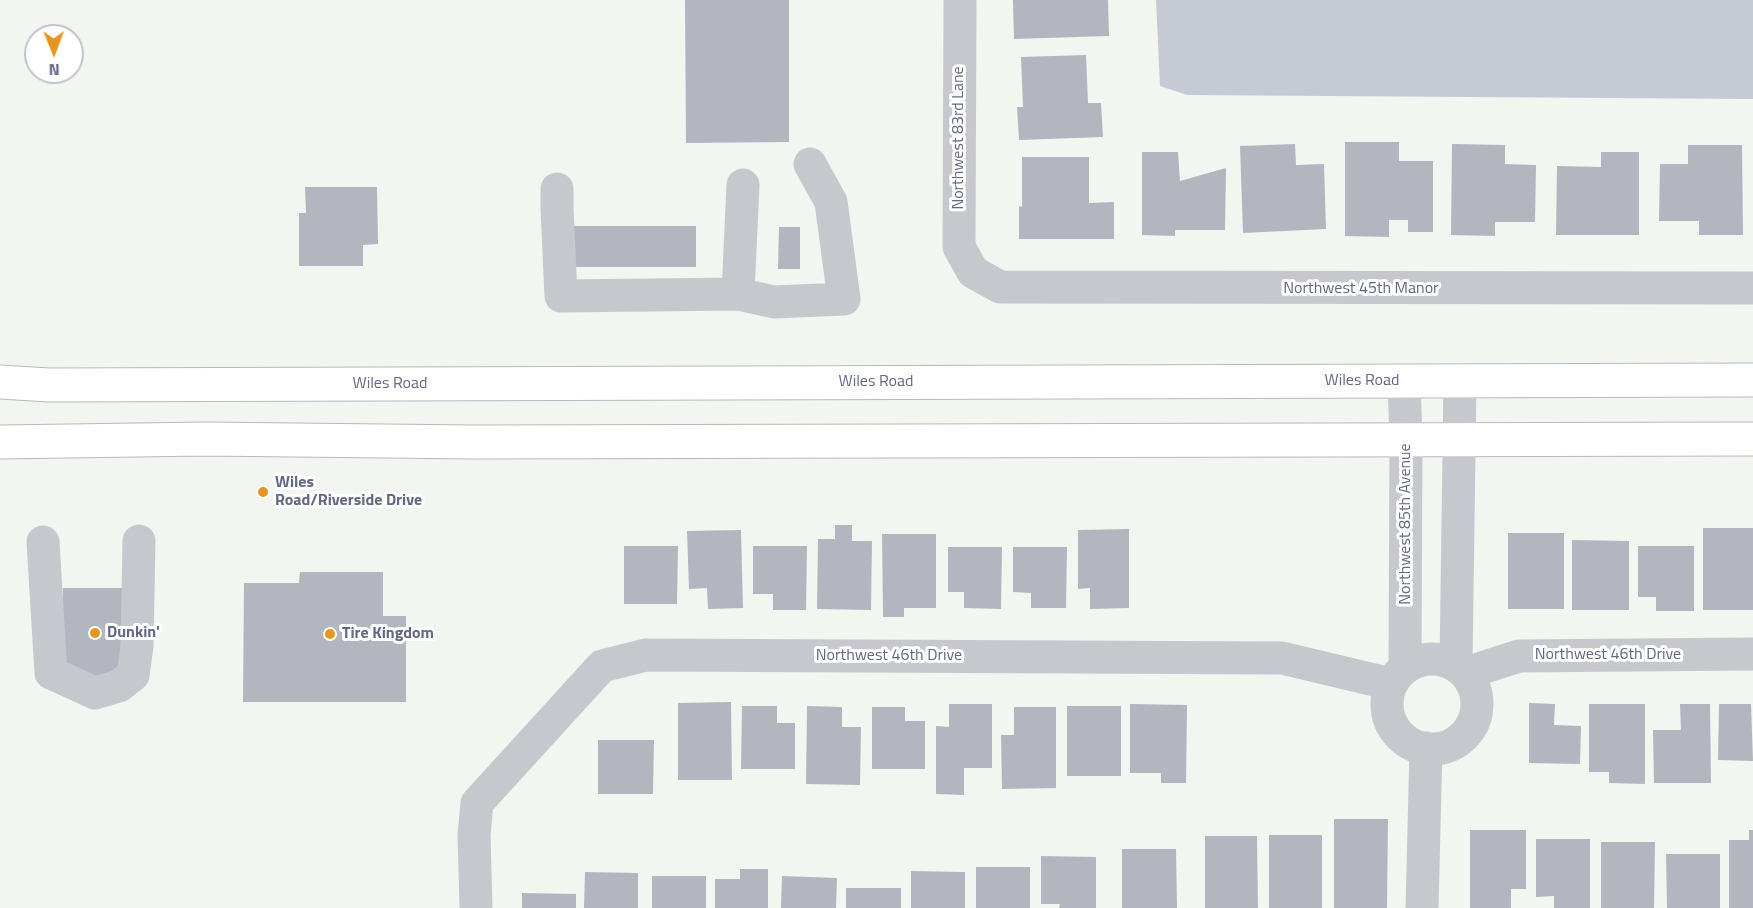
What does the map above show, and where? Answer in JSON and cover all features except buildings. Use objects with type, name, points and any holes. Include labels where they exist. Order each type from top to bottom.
[{"type":"main road","name":"Wiles Road","points":[[0,382],[49,385],[1753,380]]},
{"type":"main road","points":[[0,442],[205,439],[474,442],[1753,439]]},
{"type":"street","name":"Northwest 83rd Lane","points":[[960,0],[959,247],[973,272]]},
{"type":"street","points":[[558,189],[556,208],[561,296],[738,294],[774,302],[844,299],[831,202],[810,164]]},
{"type":"street","points":[[738,294],[743,185]]},
{"type":"street","name":"Northwest 45th Manor","points":[[973,272],[1000,287],[1753,288]]},
{"type":"street","name":"Northwest 85th Avenue","points":[[1398,676],[1406,617],[1404,381]]},
{"type":"street","points":[[1460,381],[1457,617],[1461,669]]},
{"type":"street","points":[[43,542],[51,673],[94,693],[119,686],[133,675],[136,646],[138,542]]},
{"type":"street","points":[[1406,617],[1457,617]]},
{"type":"street","name":"Northwest 46th Drive","points":[[1461,669],[1519,656],[1753,654]]},
{"type":"street","name":"Northwest 46th Drive","points":[[476,908],[474,835],[477,803],[602,666],[646,655],[1282,658],[1398,676]]},
{"type":"street","points":[[1430,658],[1443,660],[1461,669],[1474,685],[1478,699],[1473,726],[1453,744],[1439,749],[1412,744],[1401,736],[1392,725],[1387,698],[1398,676],[1417,661],[1430,658]]},
{"type":"street","points":[[1422,908],[1426,748]]},
{"type":"shaded area","points":[[1156,0],[1753,0],[1753,99],[1187,95],[1160,86]]},
{"type":"place","name":"Wiles Road/Riverside Drive","points":[[263,492]]},
{"type":"place","name":"Dunkin'","points":[[95,633]]},
{"type":"place","name":"Tire Kingdom","points":[[330,634]]}]
